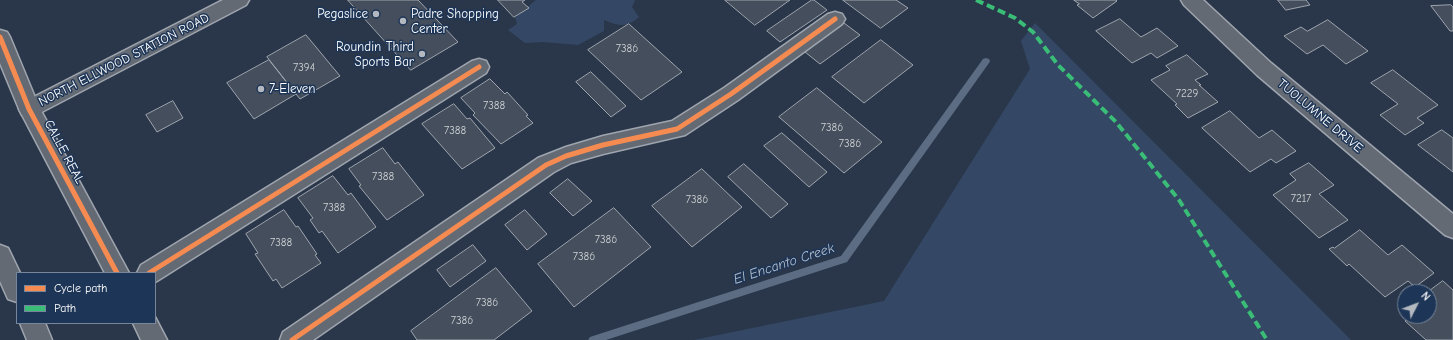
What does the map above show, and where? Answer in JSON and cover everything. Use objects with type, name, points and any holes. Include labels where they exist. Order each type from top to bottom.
[{"type":"main road","name":"NORTH ELLWOOD STATION ROAD","points":[[30,109],[240,0]]},
{"type":"main road","name":"TUOLUMNE DRIVE","points":[[1191,0],[1264,69],[1453,228]]},
{"type":"main road","points":[[292,340],[546,165],[566,156],[603,145],[677,129],[732,94],[835,19]]},
{"type":"main road","name":"CALLE REAL","points":[[0,37],[18,84],[30,109],[116,272]]},
{"type":"main road","points":[[151,272],[479,66]]},
{"type":"main road","points":[[0,256],[16,289]]},
{"type":"main road","points":[[32,324],[40,340]]},
{"type":"main road","points":[[146,324],[155,340]]},
{"type":"shaded area","points":[[536,0],[635,0],[632,7],[639,17],[635,21],[622,25],[604,20],[604,31],[578,45],[543,42],[525,43],[508,30],[517,24],[515,17]]},
{"type":"shaded area","points":[[1035,23],[1351,340],[694,340],[884,301],[1030,69],[1021,41]]},
{"type":"building","name":"Padre Shopping Center","points":[[348,0],[418,0],[458,42],[411,70]]},
{"type":"building","points":[[498,0],[525,0],[522,2],[529,8],[514,17]]},
{"type":"building","points":[[725,0],[790,0],[755,25]]},
{"type":"building","points":[[812,0],[827,10],[780,42],[767,31]]},
{"type":"building","points":[[843,0],[896,0],[908,8],[881,28]]},
{"type":"building","points":[[1074,0],[1117,1],[1093,18],[1077,5],[1079,4]]},
{"type":"building","points":[[1278,0],[1306,0],[1310,5],[1286,10]]},
{"type":"building","points":[[1451,5],[1453,7],[1453,31],[1450,31],[1431,6]]},
{"type":"building","points":[[1120,19],[1141,37],[1157,28],[1178,46],[1157,58],[1151,53],[1132,63],[1096,31]]},
{"type":"building","points":[[1328,20],[1368,51],[1346,64],[1323,45],[1307,54],[1284,36],[1301,27],[1307,31]]},
{"type":"building","points":[[844,23],[860,35],[820,64],[805,52]]},
{"type":"building","points":[[629,24],[682,72],[641,100],[588,50]]},
{"type":"building","points":[[306,35],[340,76],[300,99],[267,57]]},
{"type":"building","points":[[881,40],[913,65],[864,103],[832,77]]},
{"type":"building","points":[[1187,55],[1208,74],[1195,80],[1218,102],[1188,118],[1175,105],[1177,104],[1151,80],[1170,70],[1166,66]]},
{"type":"building","name":"7-Eleven","points":[[269,60],[296,94],[254,119],[227,83]]},
{"type":"building","points":[[1393,70],[1438,105],[1417,118],[1424,123],[1405,135],[1380,115],[1398,104],[1371,83]]},
{"type":"building","points":[[591,72],[626,106],[611,117],[576,82]]},
{"type":"building","points":[[490,79],[505,94],[507,92],[528,115],[526,116],[533,123],[501,144],[473,115],[475,113],[461,98]]},
{"type":"building","points":[[817,88],[882,142],[844,173],[779,117]]},
{"type":"building","points":[[173,101],[183,118],[157,132],[146,115]]},
{"type":"building","points":[[454,104],[467,119],[470,118],[495,148],[462,169],[422,124]]},
{"type":"building","points":[[1230,111],[1259,138],[1272,130],[1296,151],[1276,163],[1271,159],[1250,172],[1202,128]]},
{"type":"building","points":[[1442,130],[1453,138],[1453,172],[1418,145]]},
{"type":"building","points":[[782,133],[827,172],[809,187],[764,146]]},
{"type":"building","points":[[383,148],[395,164],[398,162],[424,195],[387,220],[359,186],[361,185],[349,169]]},
{"type":"building","points":[[1309,163],[1334,185],[1319,194],[1348,220],[1319,238],[1273,195],[1296,180],[1290,174]]},
{"type":"building","points":[[744,164],[788,204],[771,218],[728,177]]},
{"type":"building","points":[[702,169],[742,207],[692,247],[652,206]]},
{"type":"building","points":[[333,176],[348,195],[351,193],[376,227],[338,253],[322,231],[319,233],[310,220],[313,218],[298,198]]},
{"type":"building","points":[[568,179],[592,201],[573,216],[550,193]]},
{"type":"building","points":[[614,208],[651,247],[574,307],[538,264]]},
{"type":"building","points":[[284,210],[296,227],[298,226],[317,254],[315,255],[321,263],[282,288],[276,279],[273,281],[255,254],[258,253],[246,234]]},
{"type":"building","points":[[525,210],[547,234],[527,250],[505,225]]},
{"type":"building","points":[[1360,230],[1388,255],[1402,245],[1434,273],[1419,284],[1412,284],[1408,281],[1404,284],[1397,284],[1397,289],[1385,297],[1349,264],[1347,266],[1329,249],[1334,248]]},
{"type":"building","points":[[473,245],[486,261],[450,287],[437,270]]},
{"type":"building","points":[[496,268],[532,311],[494,340],[417,340],[411,331]]},
{"type":"building","points":[[1443,281],[1453,290],[1453,340],[1426,340],[1408,324],[1437,324],[1437,285]]},
{"type":"waterway","name":"El Encanto Creek","points":[[593,340],[844,259],[986,61]]},
{"type":"marked path","points":[[976,0],[1015,18],[1033,32],[1058,65],[1116,122],[1179,200],[1267,340]]},
{"type":"cycle path","points":[[292,340],[546,165],[566,156],[603,145],[677,129],[731,94],[835,19]]},
{"type":"cycle path","points":[[0,37],[29,109],[116,272]]},
{"type":"cycle path","points":[[151,272],[479,67]]},
{"type":"place","name":"Pegaslice","points":[[376,14]]},
{"type":"place","name":"Padre Shopping Center","points":[[403,21]]},
{"type":"place","name":"Roundin Third Sports Bar","points":[[422,54]]},
{"type":"place","name":"7-Eleven","points":[[261,89]]}]
